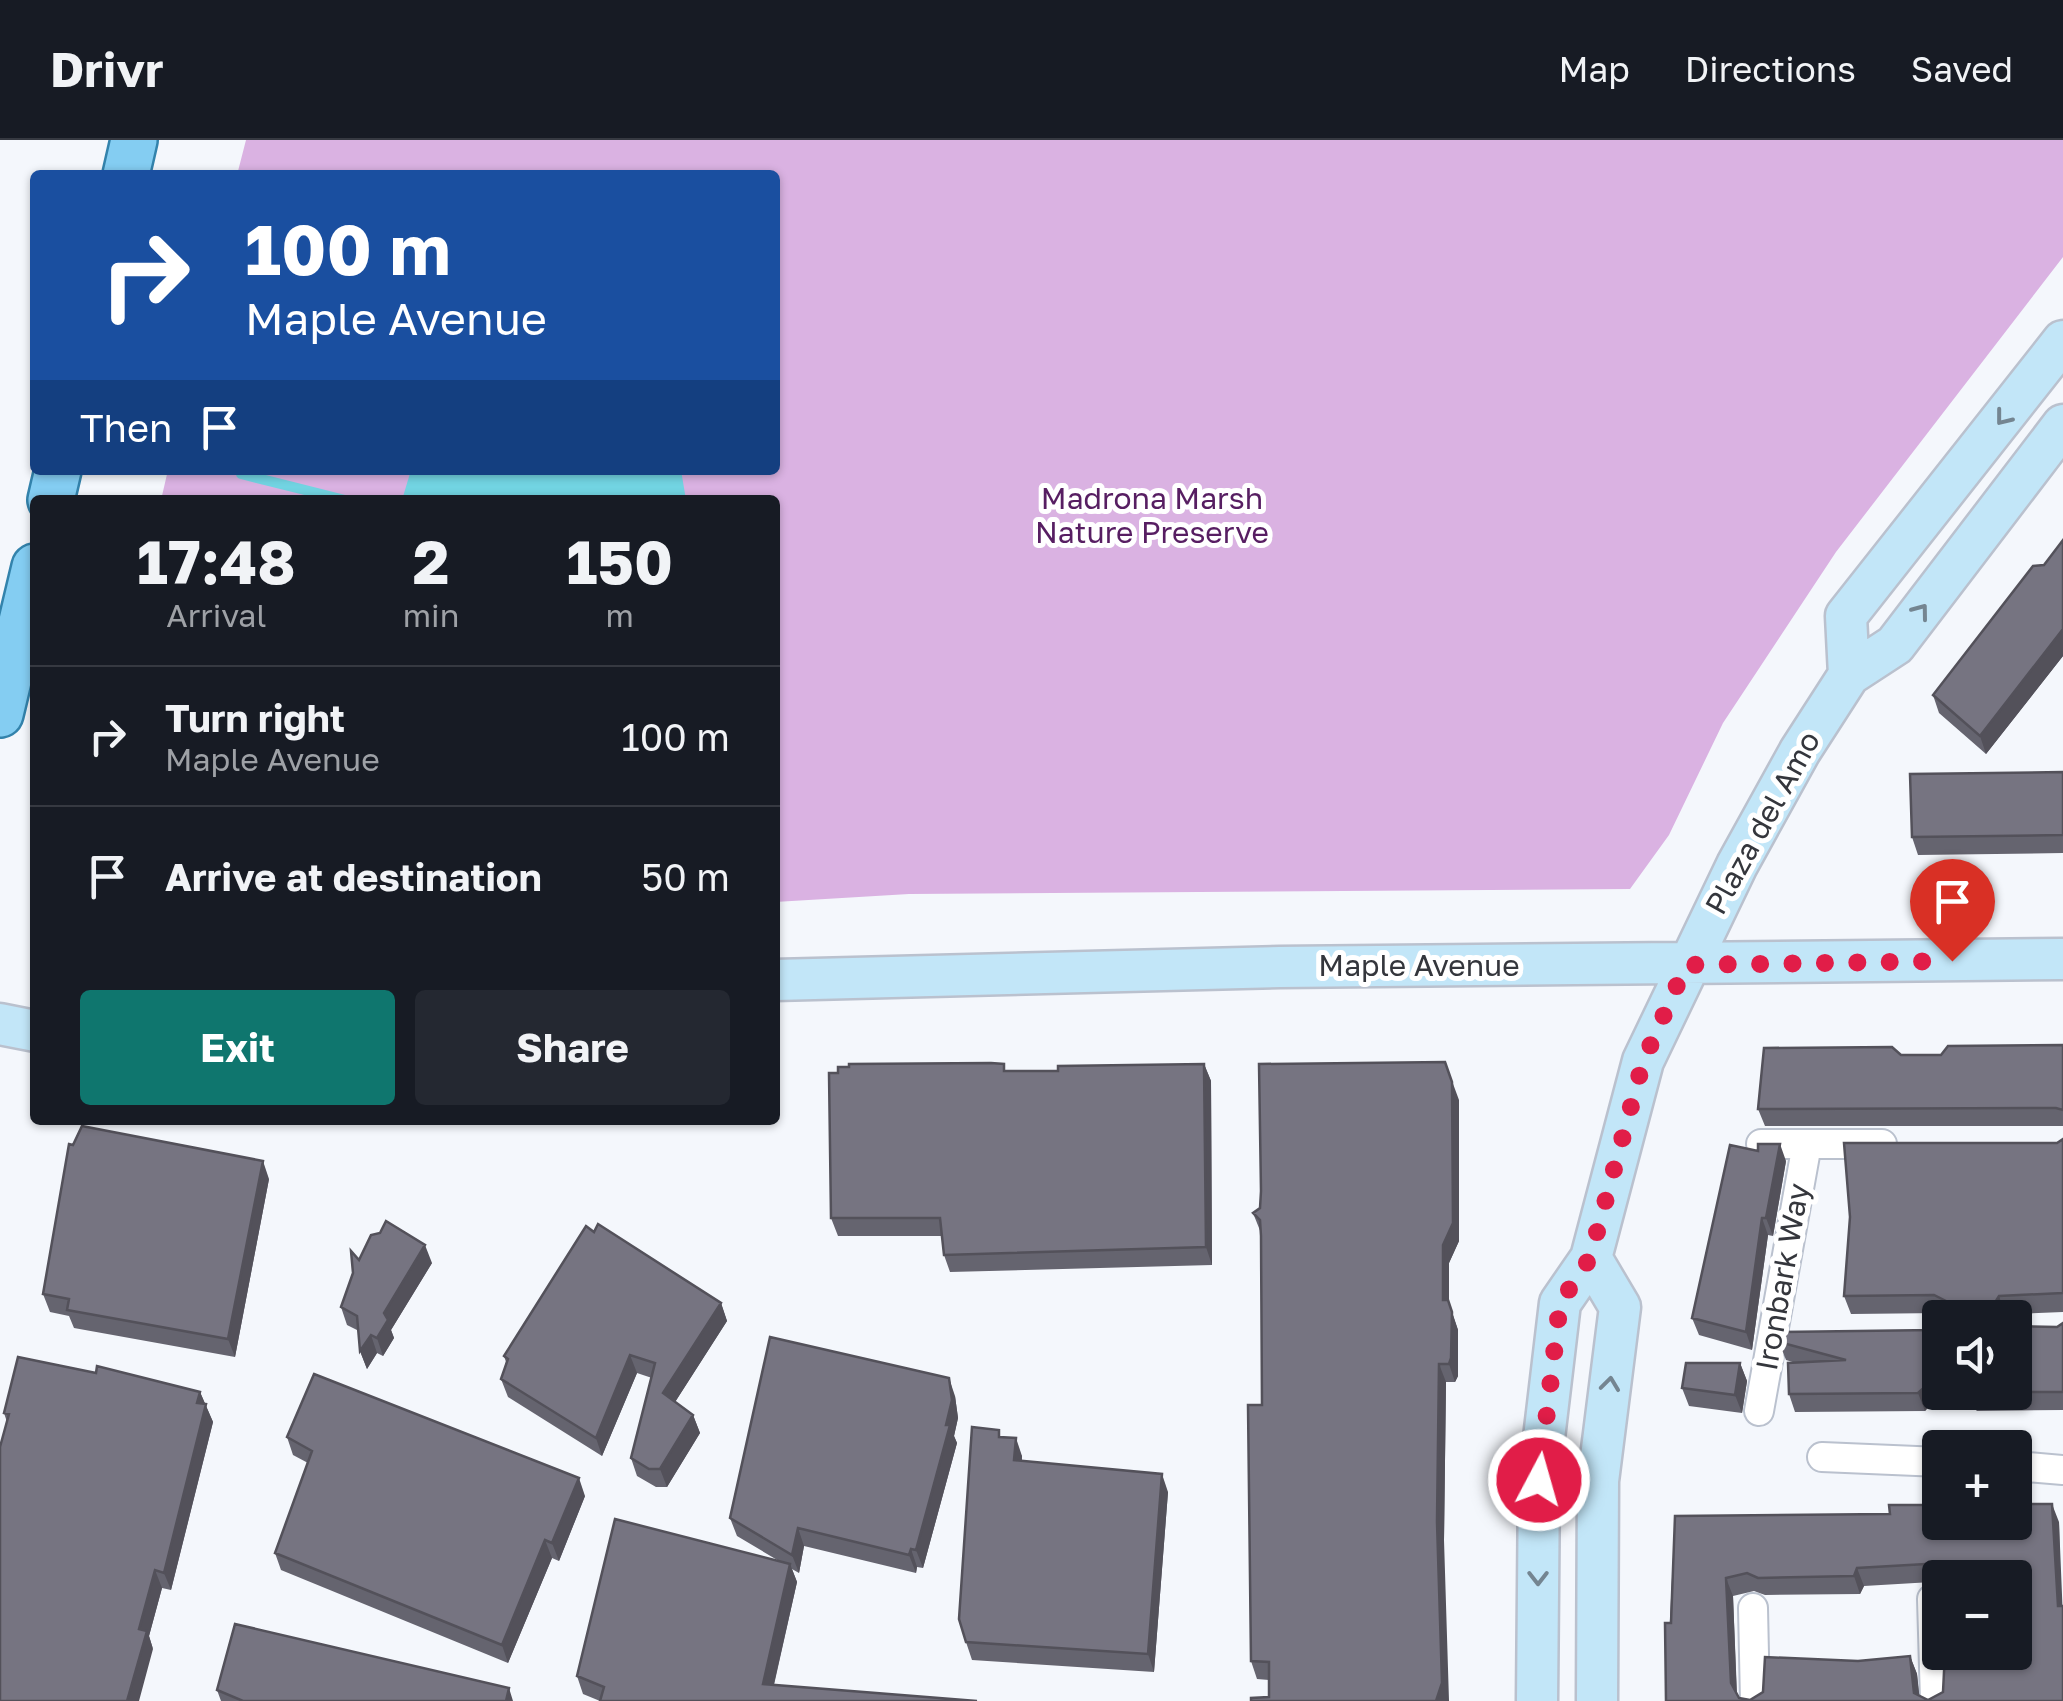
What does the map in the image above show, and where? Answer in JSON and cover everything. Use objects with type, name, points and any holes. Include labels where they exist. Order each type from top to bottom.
[{"type":"main road","points":[[127,170],[134,140]]},
{"type":"main road","points":[[1849,675],[1846,616],[2063,341]]},
{"type":"main road","name":"Plaza del Amo","points":[[1538,1701],[1541,1460],[1560,1303],[1590,1258],[1643,1062],[1686,965],[1800,751],[1849,675],[1895,645],[2063,425]]},
{"type":"main road","points":[[0,714],[30,588]]},
{"type":"main road","name":"Maple Avenue","points":[[780,980],[1280,967],[2063,959]]},
{"type":"main road","points":[[0,1024],[30,1030]]},
{"type":"main road","points":[[1590,1258],[1620,1307],[1598,1480],[1597,1701]]},
{"type":"main road","points":[[1541,1460],[1603,1440]]},
{"type":"main road","points":[[1541,1460],[1598,1480]]},
{"type":"street","points":[[1762,1144],[1905,1144]]},
{"type":"street","name":"Ironbark Way","points":[[1758,1411],[1806,1144]]},
{"type":"street","points":[[1772,1333],[1810,1332]]},
{"type":"street","points":[[1822,1457],[1922,1461]]},
{"type":"street","points":[[2032,1467],[2063,1470]]},
{"type":"street","points":[[1753,1608],[1755,1701]]},
{"type":"street","points":[[1934,1670],[1935,1701]]},
{"type":"green space","name":"Madrona Marsh Nature Preserve","points":[[246,140],[2063,140],[2063,257],[1836,552],[1723,723],[1669,835],[1630,889],[909,894],[780,902],[780,495],[162,495],[167,475],[780,475],[780,170],[238,170]]},
{"type":"water","points":[[410,475],[682,475],[685,495],[404,495]]},
{"type":"building","points":[[2063,540],[2063,629],[1980,736],[1933,695],[2033,566],[2044,565]]},
{"type":"building","points":[[2063,772],[2063,835],[1912,837],[1910,774]]},
{"type":"building","points":[[2063,1045],[2063,1110],[1758,1109],[1764,1048],[1892,1047],[1901,1055],[1941,1055],[1948,1046]]},
{"type":"building","points":[[1445,1062],[1452,1082],[1453,1223],[1443,1245],[1443,1300],[1448,1300],[1452,1312],[1451,1358],[1449,1364],[1439,1364],[1437,1522],[1442,1683],[1436,1701],[1251,1701],[1269,1697],[1269,1662],[1251,1661],[1248,1405],[1262,1405],[1261,1236],[1260,1220],[1253,1213],[1260,1208],[1261,1191],[1259,1064]]},
{"type":"building","points":[[849,1064],[1004,1064],[1004,1071],[1058,1071],[1058,1066],[1204,1064],[1206,1247],[944,1255],[940,1218],[831,1218],[829,1073],[838,1073],[838,1067]]},
{"type":"building","points":[[82,1126],[263,1161],[228,1339],[67,1310],[69,1299],[43,1294],[69,1144],[73,1145]]},
{"type":"building","points":[[2063,1139],[2063,1293],[1999,1296],[1997,1300],[1944,1300],[1934,1295],[1844,1296],[1850,1217],[1844,1143],[2057,1143]]},
{"type":"building","points":[[1758,1144],[1780,1144],[1766,1218],[1762,1218],[1746,1332],[1692,1318],[1730,1145],[1758,1151]]},
{"type":"building","points":[[386,1221],[425,1245],[384,1313],[388,1320],[377,1338],[371,1335],[360,1351],[357,1316],[341,1307],[353,1273],[351,1251],[359,1260],[371,1235],[380,1233]]},
{"type":"building","points":[[598,1224],[721,1303],[663,1393],[693,1415],[660,1469],[649,1469],[631,1458],[655,1363],[630,1355],[596,1438],[501,1379],[508,1359],[504,1356],[586,1226],[594,1232]]},
{"type":"building","points":[[2063,1323],[2063,1392],[2032,1392],[2032,1326],[2057,1327]]},
{"type":"building","points":[[1922,1330],[1922,1389],[1918,1393],[1789,1394],[1788,1363],[1846,1360],[1779,1342],[1781,1332]]},
{"type":"building","points":[[770,1337],[949,1378],[952,1400],[946,1425],[950,1425],[916,1550],[911,1549],[909,1555],[798,1528],[792,1555],[730,1518]]},
{"type":"building","points":[[18,1357],[96,1373],[97,1366],[200,1392],[197,1403],[206,1404],[164,1573],[155,1570],[139,1629],[147,1631],[127,1701],[0,1701],[0,1447]]},
{"type":"building","points":[[1686,1363],[1740,1363],[1735,1395],[1682,1388]]},
{"type":"building","points":[[314,1374],[579,1478],[552,1543],[545,1540],[502,1645],[275,1553],[312,1451],[287,1437]]},
{"type":"building","points":[[972,1427],[999,1430],[999,1437],[1016,1438],[1014,1460],[1162,1474],[1148,1654],[966,1642],[959,1619]]},
{"type":"building","points":[[2032,1504],[2052,1504],[2058,1606],[2063,1606],[2063,1701],[1666,1701],[1665,1623],[1671,1623],[1675,1516],[1890,1514],[1889,1505],[1922,1505],[1922,1540],[2032,1540]],"holes":[[[1922,1560],[2032,1560],[2032,1670],[1944,1670],[1943,1692],[1928,1700],[1914,1693],[1910,1656],[1858,1661],[1765,1657],[1763,1692],[1750,1700],[1739,1698],[1731,1683],[1726,1578],[1747,1573],[1758,1578],[1854,1576],[1857,1568],[1922,1564]]]},
{"type":"building","points":[[615,1519],[790,1564],[763,1684],[977,1701],[600,1701],[604,1687],[577,1676]]},
{"type":"building","points":[[235,1624],[509,1688],[506,1701],[243,1701],[217,1690]]},
{"type":"waterway","points":[[245,475],[325,495]]},
{"type":"route","points":[[1539,1480],[1560,1303],[1590,1258],[1614,1155],[1643,1062],[1686,965],[1952,961]]}]
